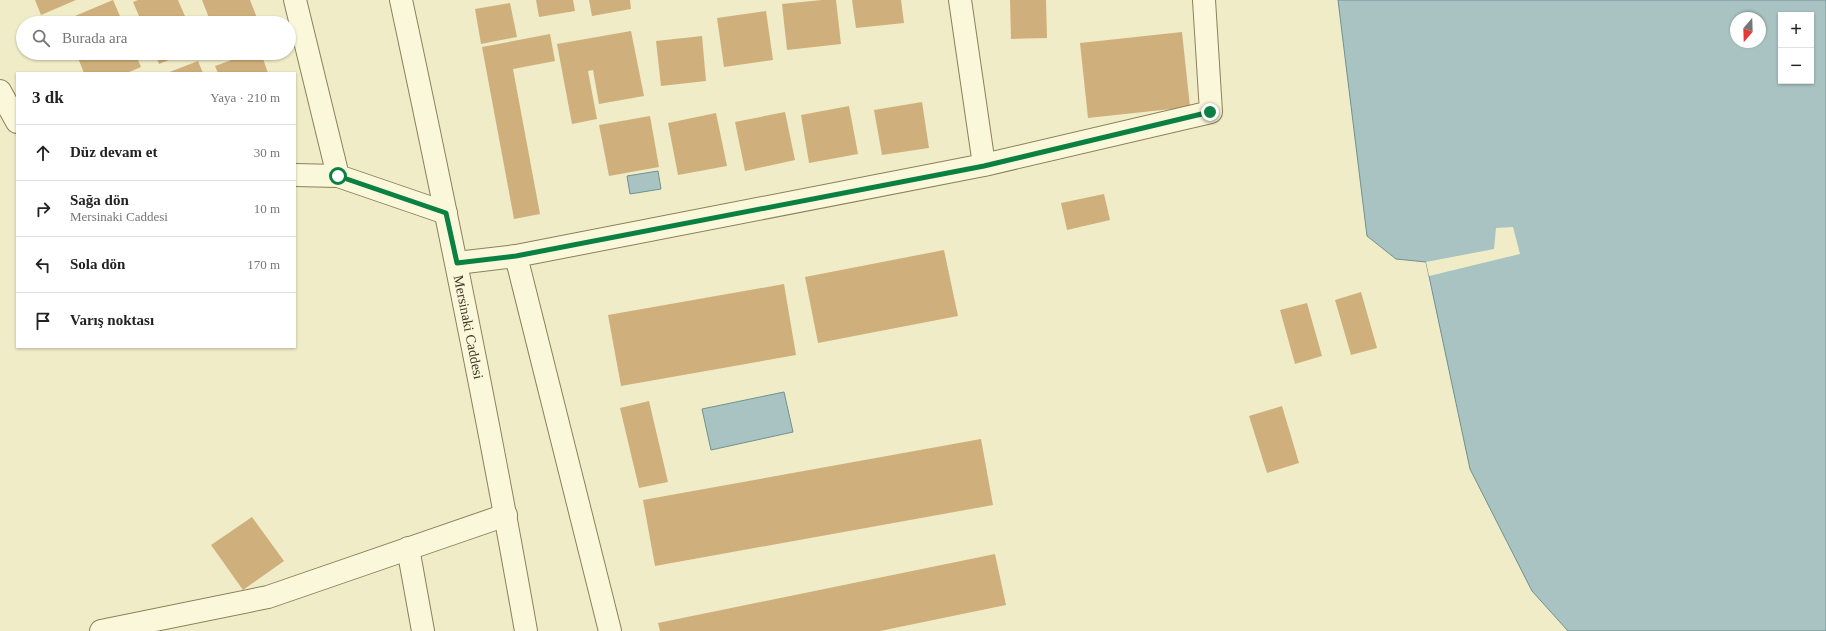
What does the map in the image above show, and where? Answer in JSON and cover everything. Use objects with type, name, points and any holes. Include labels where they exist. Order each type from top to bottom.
[{"type":"street","points":[[295,0],[338,176]]},
{"type":"street","name":"Mersinaki Caddesi","points":[[401,0],[457,263],[506,515],[526,631]]},
{"type":"street","points":[[960,0],[984,166]]},
{"type":"street","points":[[457,263],[516,256],[984,166],[1210,112],[1204,0]]},
{"type":"street","points":[[0,91],[16,120]]},
{"type":"street","points":[[296,175],[338,176],[446,213]]},
{"type":"street","points":[[516,256],[610,631]]},
{"type":"street","points":[[101,631],[268,597],[506,515]]},
{"type":"street","points":[[408,548],[423,631]]},
{"type":"water","points":[[1338,0],[1826,0],[1826,631],[1568,631],[1532,591],[1470,469],[1426,262],[1396,259],[1367,236]]},
{"type":"water","points":[[658,171],[661,189],[630,194],[627,176]]},
{"type":"water","points":[[784,392],[793,432],[711,450],[702,409]]},
{"type":"pier","points":[[1513,227],[1520,254],[1429,276],[1426,262],[1494,249],[1496,228]]},
{"type":"building","points":[[35,0],[76,0],[41,15]]},
{"type":"building","points":[[113,0],[120,16],[75,16]]},
{"type":"building","points":[[138,0],[178,0],[185,16],[139,16],[133,2]]},
{"type":"building","points":[[202,0],[250,0],[256,16],[208,16]]},
{"type":"building","points":[[536,0],[573,0],[575,11],[539,17]]},
{"type":"building","points":[[589,0],[630,0],[631,9],[592,16]]},
{"type":"building","points":[[836,0],[841,44],[787,50],[782,4]]},
{"type":"building","points":[[852,0],[901,0],[904,23],[856,28]]},
{"type":"building","points":[[1010,0],[1046,0],[1047,38],[1011,39]]},
{"type":"building","points":[[510,3],[517,37],[481,44],[475,9]]},
{"type":"building","points":[[766,11],[773,60],[724,67],[717,18]]},
{"type":"building","points":[[631,31],[644,96],[599,104],[593,70],[588,71],[597,119],[572,124],[557,44]]},
{"type":"building","points":[[1182,32],[1190,107],[1088,118],[1080,43]]},
{"type":"building","points":[[550,34],[555,61],[513,69],[540,214],[514,219],[482,47]]},
{"type":"building","points":[[702,36],[706,81],[661,86],[656,41]]},
{"type":"building","points":[[79,60],[138,60],[141,67],[129,72],[84,72]]},
{"type":"building","points":[[158,60],[169,60],[159,64]]},
{"type":"building","points":[[232,60],[263,60],[268,72],[218,72],[215,66]]},
{"type":"building","points":[[198,61],[203,72],[170,72]]},
{"type":"building","points":[[922,102],[929,148],[882,155],[874,110]]},
{"type":"building","points":[[849,106],[858,154],[809,163],[801,115]]},
{"type":"building","points":[[785,112],[795,160],[745,171],[735,122]]},
{"type":"building","points":[[716,113],[727,166],[678,175],[668,123]]},
{"type":"building","points":[[650,116],[659,167],[609,176],[599,125]]},
{"type":"building","points":[[1104,194],[1110,220],[1067,230],[1061,203]]},
{"type":"building","points":[[944,250],[958,316],[818,343],[805,277]]},
{"type":"building","points":[[784,284],[796,355],[621,386],[608,315]]},
{"type":"building","points":[[1361,292],[1377,348],[1351,355],[1335,300]]},
{"type":"building","points":[[1307,303],[1322,356],[1295,364],[1280,310]]},
{"type":"building","points":[[649,401],[668,482],[639,488],[620,408]]},
{"type":"building","points":[[1282,406],[1299,463],[1267,473],[1249,416]]},
{"type":"building","points":[[981,439],[993,505],[655,566],[643,500]]},
{"type":"building","points":[[252,517],[284,561],[243,590],[211,545]]},
{"type":"building","points":[[995,554],[1006,605],[880,631],[660,631],[658,623]]},
{"type":"route","points":[[338,176],[446,213],[457,263],[516,256],[984,166],[1210,112]]}]
